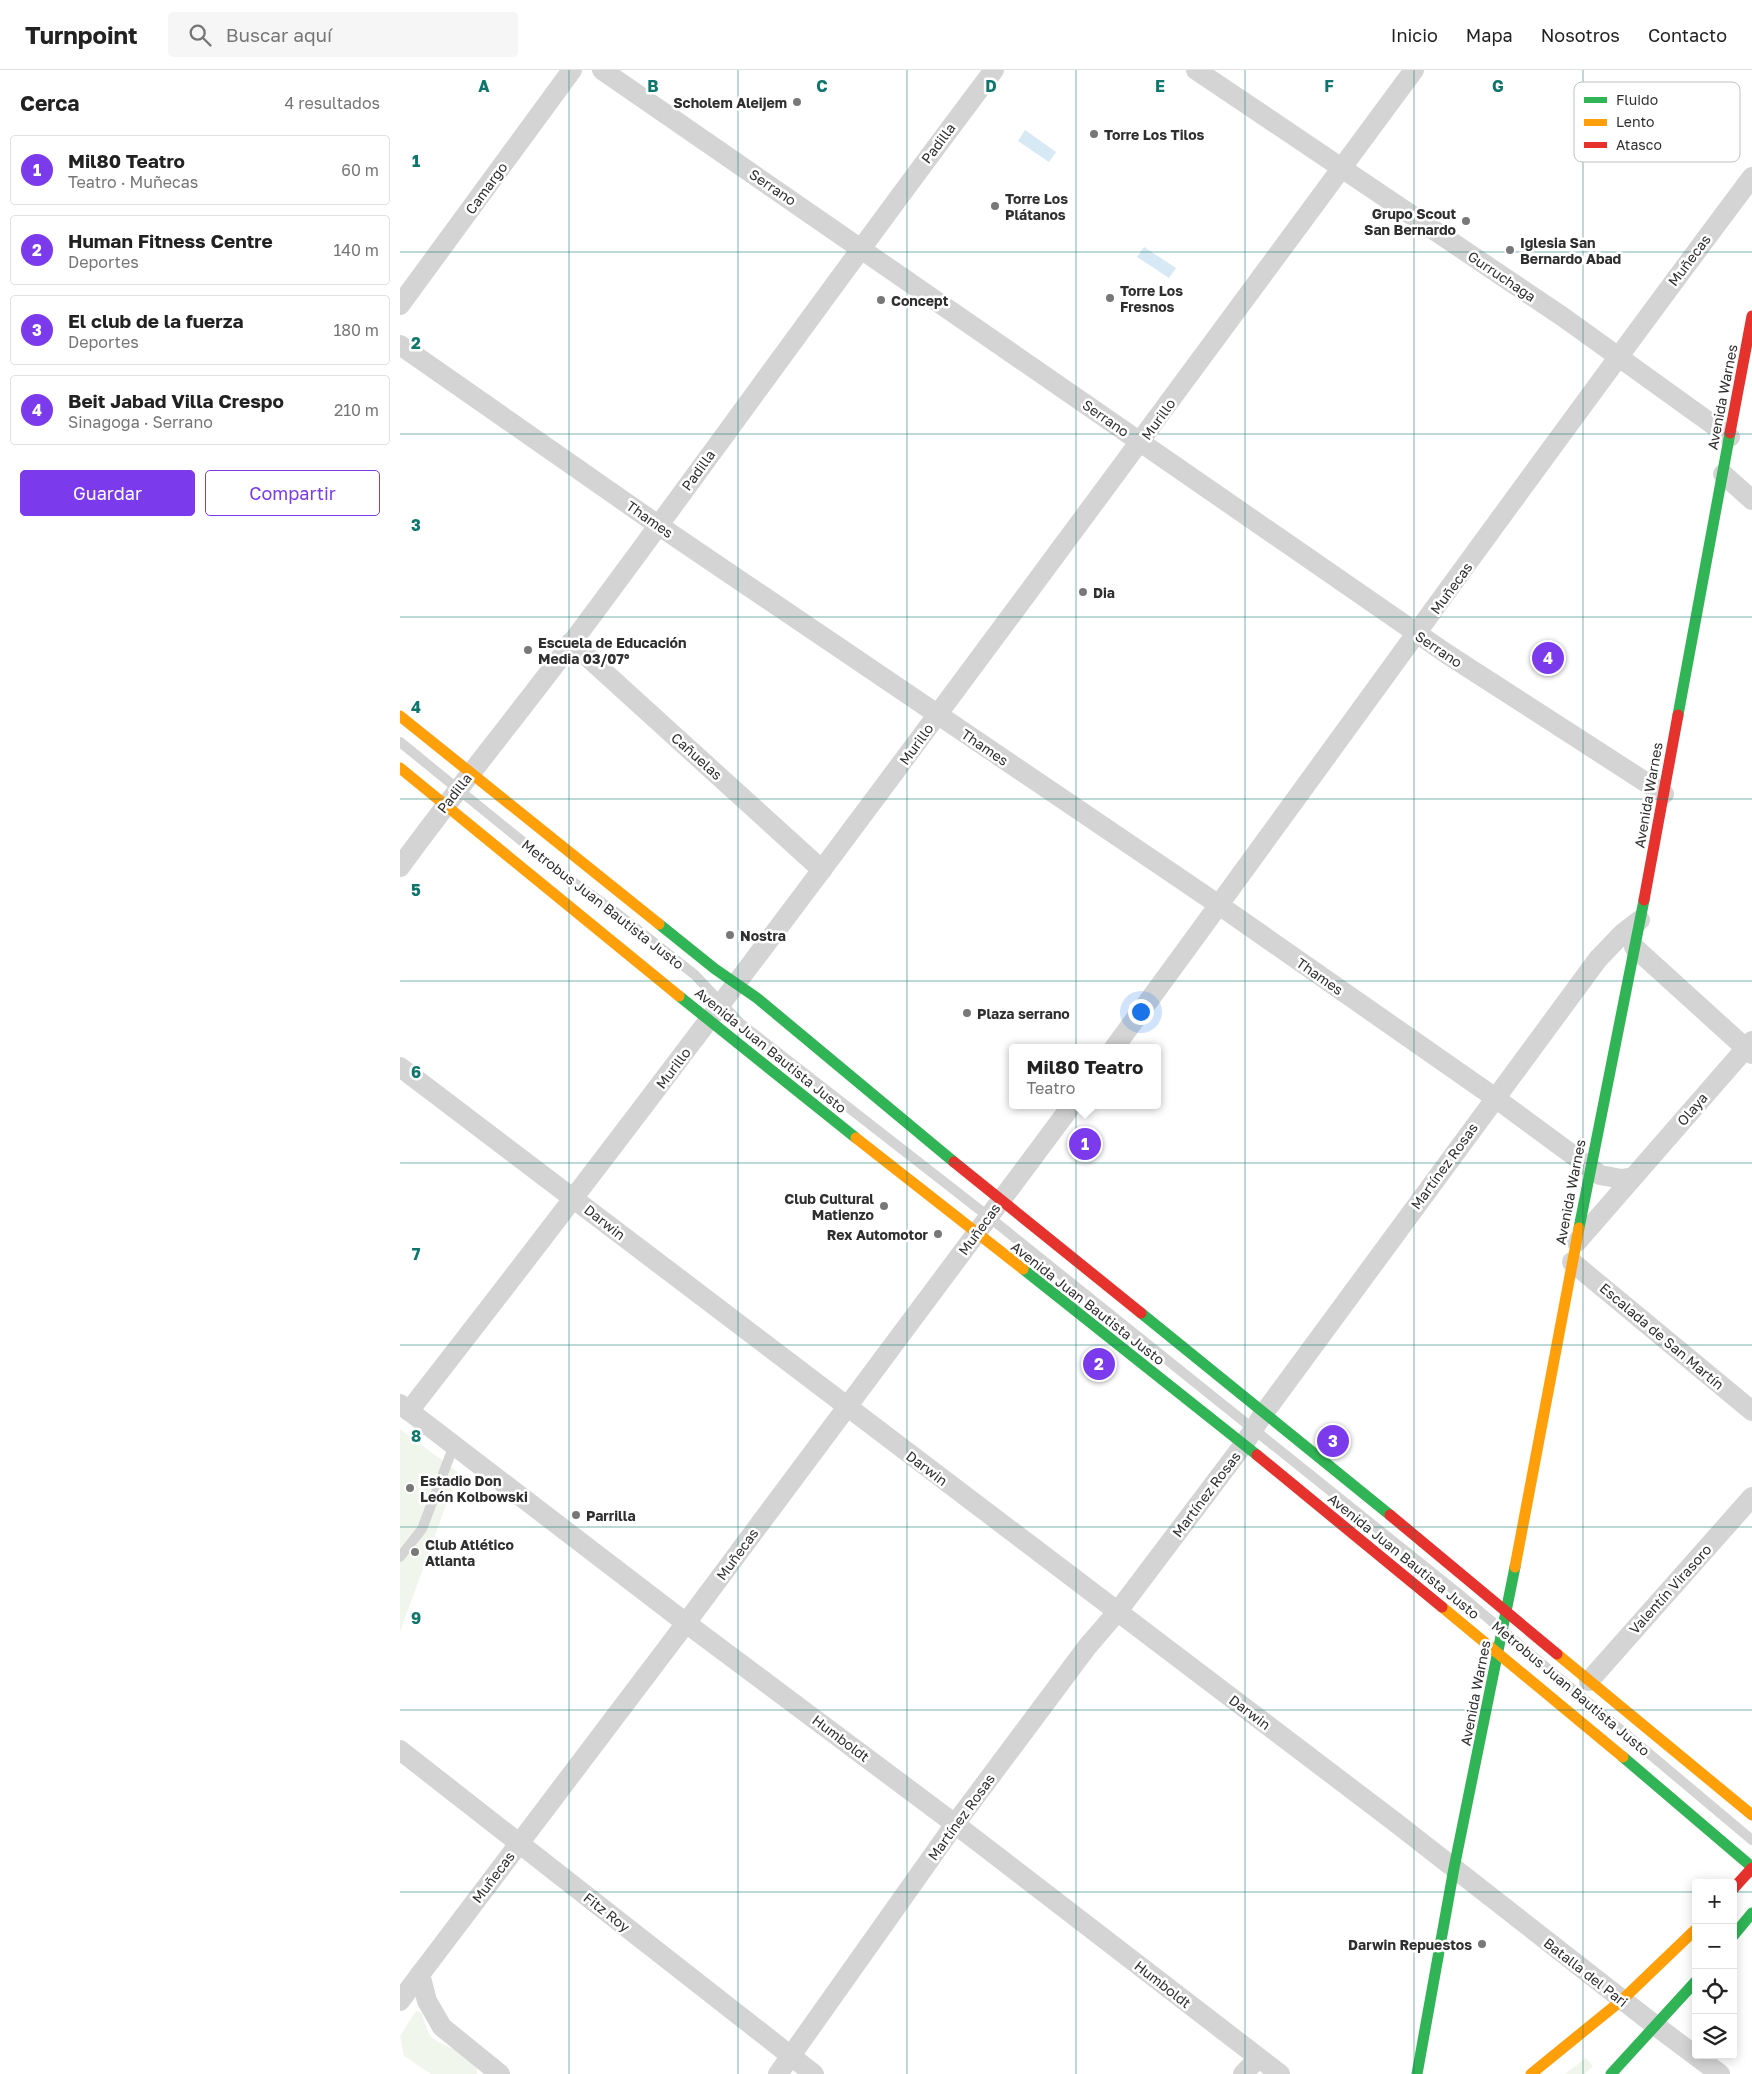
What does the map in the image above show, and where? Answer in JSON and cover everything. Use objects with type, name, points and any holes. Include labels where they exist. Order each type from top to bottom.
[{"type":"main road","name":"Avenida Warnes","points":[[1417,2074],[1454,1868],[1503,1629],[1595,1143],[1640,920],[1752,316]]},
{"type":"main road","name":"Avenida Juan Bautista Justo","points":[[400,716],[463,781],[715,969],[736,982],[1000,1200],[1254,1428],[1498,1652],[1752,1868]]},
{"type":"main road","name":"Avenida Juan Bautista Justo","points":[[400,768],[708,1020],[976,1234],[1254,1428],[1506,1612],[1752,1814]]},
{"type":"main road","points":[[1737,1885],[1752,1868]]},
{"type":"main road","points":[[1737,1931],[1752,1913]]},
{"type":"main road","points":[[1531,2074],[1622,2000],[1674,1953],[1692,1933]]},
{"type":"main road","points":[[1670,1970],[1670,1961],[1674,1953]]},
{"type":"main road","points":[[1681,1982],[1692,1981]]},
{"type":"main road","points":[[1611,2074],[1692,1985]]},
{"type":"street","name":"Camargo","points":[[400,305],[572,70]]},
{"type":"street","name":"Serrano","points":[[602,70],[1417,634],[1664,794]]},
{"type":"street","name":"Padilla","points":[[400,867],[463,781],[571,642],[860,247],[994,70]]},
{"type":"street","name":"Gurruchaga","points":[[1196,70],[1563,317],[1730,437]]},
{"type":"street","name":"Murillo","points":[[405,1407],[575,1199],[1141,442],[1414,70]]},
{"type":"street","name":"Muñecas","points":[[1117,1044],[1618,357],[1752,177]]},
{"type":"street","name":"Thames","points":[[400,345],[658,525],[1219,905],[1494,1098],[1590,1169]]},
{"type":"street","points":[[1723,474],[1752,500]]},
{"type":"street","name":"Cañuelas","points":[[571,642],[822,870]]},
{"type":"street","name":"Martínez Rosas","points":[[778,2074],[955,1824],[1087,1647],[1118,1611],[1254,1428],[1494,1098],[1598,959],[1623,933],[1640,920]]},
{"type":"street","points":[[1634,947],[1750,1048]]},
{"type":"street","name":"Olaya","points":[[1574,1253],[1633,1177],[1750,1048]]},
{"type":"street","name":"Darwin","points":[[400,1067],[1454,1868]]},
{"type":"street","name":"Muñecas","points":[[400,2000],[686,1623],[845,1407],[1069,1109]]},
{"type":"street","points":[[1569,1152],[1583,1152],[1595,1143]]},
{"type":"street","points":[[1590,1169],[1610,1179],[1633,1177]]},
{"type":"street","name":"Escalada de San Martín","points":[[1574,1253],[1752,1411]]},
{"type":"street","name":"Humboldt","points":[[405,1407],[686,1623],[955,1824],[1280,2074]]},
{"type":"street","name":"Valentín Virasoro","points":[[1589,1681],[1752,1497]]},
{"type":"street","name":"Fitz Roy","points":[[400,1750],[814,2074]]},
{"type":"street","name":"Batalla del Pari","points":[[1454,1868],[1720,2074]]},
{"type":"street","points":[[420,1974],[427,2002],[442,2027],[497,2073]]},
{"type":"street","points":[[1243,2074],[1258,2058]]},
{"type":"lane","name":"Metrobus Juan Bautista Justo","points":[[400,742],[463,781],[565,876],[665,950],[695,975],[740,1023],[989,1217],[1342,1499],[1503,1629],[1752,1840]]},
{"type":"lane","name":"Metrobus Juan Bautista Justo","points":[[1254,1428],[1288,1445],[1342,1499]]},
{"type":"lane","points":[[400,1557],[422,1529],[454,1445]]},
{"type":"shaded area","name":"Club Atlético Atlanta","points":[[400,1429],[458,1472],[400,1632]]},
{"type":"shaded area","points":[[416,2011],[421,2012],[430,2035],[442,2044],[466,2055],[476,2066],[477,2074],[431,2074],[404,2056],[400,2036]]},
{"type":"shaded area","points":[[1586,2058],[1593,2066],[1585,2074],[1565,2074]]},
{"type":"water","points":[[1025,130],[1056,152],[1049,162],[1018,141]]},
{"type":"water","points":[[1144,247],[1176,268],[1169,278],[1137,257]]},
{"type":"traffic: fast","points":[[1678,715],[1730,433]]},
{"type":"traffic: fast","points":[[1579,1228],[1644,900]]},
{"type":"traffic: fast","points":[[659,924],[715,969],[757,998],[954,1162]]},
{"type":"traffic: fast","points":[[679,996],[856,1138]]},
{"type":"traffic: fast","points":[[1023,1269],[1257,1455]]},
{"type":"traffic: fast","points":[[1141,1313],[1390,1515]]},
{"type":"traffic: fast","points":[[1417,2074],[1454,1868],[1515,1567]]},
{"type":"traffic: fast","points":[[1623,1757],[1752,1867]]},
{"type":"traffic: fast","points":[[1737,1931],[1752,1913]]},
{"type":"traffic: fast","points":[[1611,2074],[1692,1985]]},
{"type":"traffic: slow","points":[[400,716],[659,924]]},
{"type":"traffic: slow","points":[[400,768],[679,996]]},
{"type":"traffic: slow","points":[[856,1138],[1023,1269]]},
{"type":"traffic: slow","points":[[1515,1567],[1579,1228]]},
{"type":"traffic: slow","points":[[1442,1607],[1623,1757]]},
{"type":"traffic: slow","points":[[1557,1654],[1752,1815]]},
{"type":"traffic: slow","points":[[1531,2074],[1622,2000],[1692,1933]]},
{"type":"traffic: jam","points":[[1730,433],[1752,316]]},
{"type":"traffic: jam","points":[[1644,900],[1678,715]]},
{"type":"traffic: jam","points":[[954,1162],[1141,1313]]},
{"type":"traffic: jam","points":[[1257,1455],[1442,1607]]},
{"type":"traffic: jam","points":[[1390,1515],[1557,1654]]},
{"type":"traffic: jam","points":[[1737,1885],[1752,1868]]},
{"type":"place","name":"Scholem Aleijem","points":[[797,102]]},
{"type":"place","name":"Torre Los Tilos","points":[[1094,134]]},
{"type":"place","name":"Torre Los Plátanos","points":[[995,206]]},
{"type":"place","name":"Grupo Scout San Bernardo","points":[[1466,221]]},
{"type":"place","name":"Iglesia San Bernardo Abad","points":[[1510,250]]},
{"type":"place","name":"Torre Los Fresnos","points":[[1110,298]]},
{"type":"place","name":"Concept","points":[[881,300]]},
{"type":"place","name":"Dia","points":[[1083,592]]},
{"type":"place","name":"Escuela de Educación Media 03/07°","points":[[528,650]]},
{"type":"place","name":"Beit Jabad Villa Crespo","points":[[1548,658]]},
{"type":"place","name":"Nostra","points":[[730,935]]},
{"type":"place","name":"Plaza serrano","points":[[967,1013]]},
{"type":"place","name":"Mil80 Teatro","points":[[1085,1144]]},
{"type":"place","name":"Club Cultural Matienzo","points":[[884,1206]]},
{"type":"place","name":"Rex Automotor","points":[[938,1234]]},
{"type":"place","name":"Human Fitness Centre","points":[[1099,1364]]},
{"type":"place","name":"El club de la fuerza","points":[[1333,1441]]},
{"type":"place","name":"Estadio Don León Kolbowski","points":[[410,1488]]},
{"type":"place","name":"Parrilla","points":[[576,1515]]},
{"type":"place","name":"Club Atlético Atlanta","points":[[415,1552]]},
{"type":"place","name":"Darwin Repuestos","points":[[1482,1944]]}]
